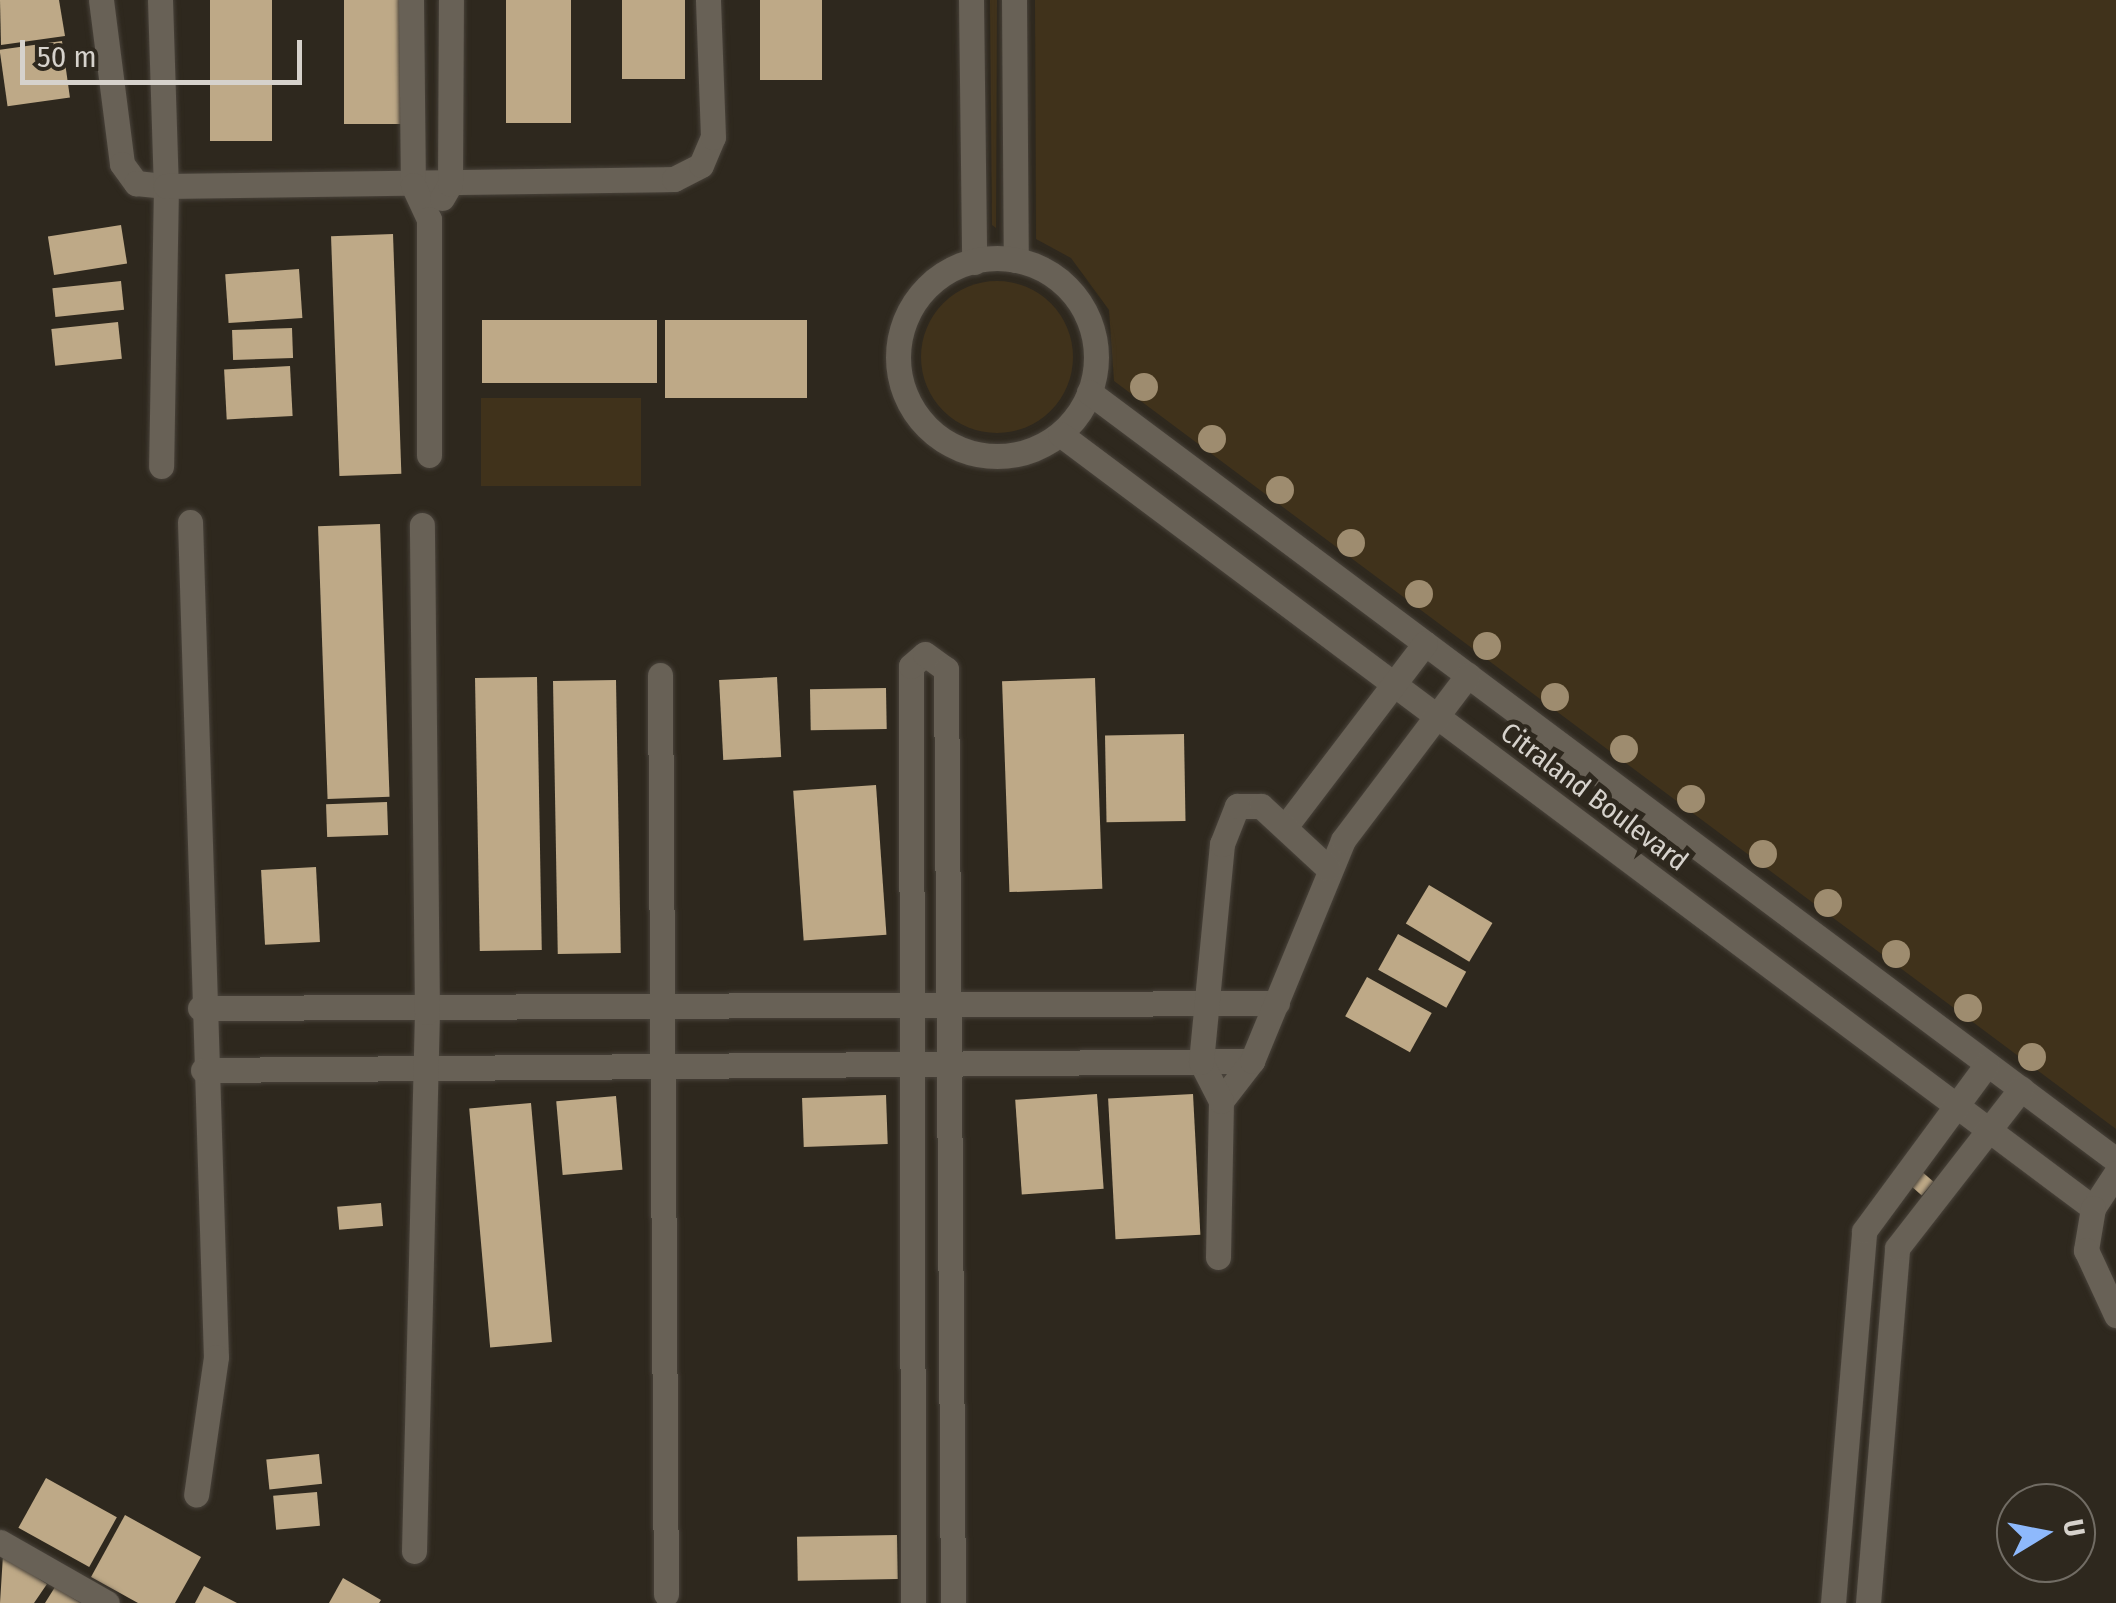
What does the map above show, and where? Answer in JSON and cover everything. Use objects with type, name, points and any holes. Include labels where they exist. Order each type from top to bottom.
[{"type":"street","points":[[101,0],[122,164],[136,183],[166,186],[674,179],[702,165],[713,138],[708,0]]},
{"type":"street","points":[[160,0],[166,186],[161,466]]},
{"type":"street","points":[[412,0],[413,185],[429,219],[429,454]]},
{"type":"street","points":[[429,219],[450,184],[451,0]]},
{"type":"street","points":[[971,0],[974,262]]},
{"type":"street","points":[[1014,0],[1016,260]]},
{"type":"street","points":[[1016,260],[1076,298],[1095,347],[1089,392],[1060,434],[1034,450],[982,456],[936,435],[905,394],[899,342],[907,318],[938,277],[974,262],[1016,260]]},
{"type":"street","name":"Citraland Boulevard","points":[[1089,392],[2116,1160]]},
{"type":"street","name":"Citraland Boulevard","points":[[1060,434],[2093,1208]]},
{"type":"street","points":[[190,522],[200,1008],[216,1357],[196,1495]]},
{"type":"street","points":[[414,1551],[427,1012],[422,525]]},
{"type":"street","points":[[1285,828],[1425,643]]},
{"type":"street","points":[[913,1603],[906,1063],[911,666],[925,654],[946,668],[953,1603]]},
{"type":"street","points":[[660,674],[666,1594]]},
{"type":"street","points":[[1221,1101],[1252,1061],[1328,868],[1468,676]]},
{"type":"street","points":[[1218,1257],[1221,1101],[1201,1062],[1222,844],[1237,806],[1261,806],[1328,868]]},
{"type":"street","points":[[200,1008],[427,1012],[661,1010],[1209,998],[1277,1003]]},
{"type":"street","points":[[202,1070],[661,1073],[906,1063],[1252,1061]]},
{"type":"street","points":[[1833,1603],[1864,1231],[1988,1064]]},
{"type":"street","points":[[1868,1603],[1898,1248],[2021,1089]]},
{"type":"street","points":[[2116,1174],[2093,1208],[2090,1272],[2116,1315]]},
{"type":"street","points":[[1864,1231],[1898,1248]]},
{"type":"street","points":[[0,1542],[107,1603]]},
{"type":"shaded area","points":[[990,0],[997,0],[996,228],[992,225]]},
{"type":"shaded area","points":[[1035,0],[2116,0],[2116,1129],[1114,381],[1109,310],[1071,258],[1036,239]]},
{"type":"shaded area","points":[[997,281],[1026,287],[1051,303],[1067,328],[1073,357],[1067,386],[1051,411],[1026,427],[997,433],[968,427],[943,411],[927,386],[921,357],[927,328],[943,303],[968,287]]},
{"type":"shaded area","points":[[481,398],[641,398],[641,486],[481,486]]},
{"type":"building","points":[[0,0],[59,0],[65,36],[1,45]]},
{"type":"building","points":[[210,0],[272,0],[272,141],[210,141]]},
{"type":"building","points":[[344,0],[406,0],[406,124],[344,124]]},
{"type":"building","points":[[506,0],[571,0],[571,123],[506,123]]},
{"type":"building","points":[[622,0],[685,0],[685,79],[622,79]]},
{"type":"building","points":[[760,0],[822,0],[822,80],[760,80]]},
{"type":"building","points":[[62,41],[70,97],[8,106],[0,50]]},
{"type":"building","points":[[121,225],[127,264],[54,275],[48,237]]},
{"type":"building","points":[[393,234],[401,474],[339,476],[331,236]]},
{"type":"building","points":[[299,269],[302,318],[229,323],[225,274]]},
{"type":"building","points":[[121,281],[124,310],[55,317],[52,288]]},
{"type":"building","points":[[482,320],[657,320],[657,383],[482,383]]},
{"type":"building","points":[[665,320],[807,320],[807,398],[665,398]]},
{"type":"building","points":[[118,322],[122,359],[55,366],[51,329]]},
{"type":"building","points":[[292,328],[293,358],[233,360],[232,330]]},
{"type":"building","points":[[290,366],[293,416],[227,419],[224,369]]},
{"type":"building","points":[[380,524],[390,797],[328,799],[318,526]]},
{"type":"building","points":[[537,677],[542,950],[480,951],[475,678]]},
{"type":"building","points":[[777,677],[781,757],[723,760],[719,680]]},
{"type":"building","points":[[1095,678],[1102,889],[1009,892],[1002,681]]},
{"type":"building","points":[[616,680],[621,953],[558,954],[553,681]]},
{"type":"building","points":[[886,688],[887,729],[811,730],[810,689]]},
{"type":"building","points":[[1184,734],[1186,821],[1107,822],[1105,735]]},
{"type":"building","points":[[876,785],[886,935],[804,940],[793,791]]},
{"type":"building","points":[[387,802],[388,835],[327,837],[326,804]]},
{"type":"building","points":[[316,867],[320,942],[265,945],[261,870]]},
{"type":"building","points":[[1429,885],[1492,923],[1469,962],[1406,924]]},
{"type":"building","points":[[1398,934],[1466,972],[1446,1008],[1378,970]]},
{"type":"building","points":[[1367,977],[1432,1013],[1410,1052],[1345,1016]]},
{"type":"building","points":[[1097,1094],[1104,1189],[1022,1194],[1015,1100]]},
{"type":"building","points":[[1193,1094],[1200,1235],[1115,1239],[1108,1098]]},
{"type":"building","points":[[886,1095],[888,1144],[804,1147],[802,1098]]},
{"type":"building","points":[[616,1096],[622,1170],[563,1175],[556,1101]]},
{"type":"building","points":[[531,1103],[552,1342],[490,1347],[469,1108]]},
{"type":"building","points":[[1920,1170],[1934,1182],[1922,1195],[1908,1184]]},
{"type":"building","points":[[381,1203],[383,1226],[339,1230],[337,1207]]},
{"type":"building","points":[[319,1454],[322,1484],[269,1489],[266,1460]]},
{"type":"building","points":[[46,1478],[117,1517],[89,1567],[18,1528]]},
{"type":"building","points":[[317,1492],[320,1526],[276,1530],[273,1496]]},
{"type":"building","points":[[125,1515],[201,1557],[175,1603],[138,1603],[91,1577]]},
{"type":"building","points":[[897,1535],[898,1579],[798,1581],[797,1537]]},
{"type":"building","points":[[3,1555],[47,1584],[34,1603],[0,1603]]},
{"type":"building","points":[[343,1578],[381,1600],[329,1603]]},
{"type":"building","points":[[204,1586],[237,1603],[195,1603]]},
{"type":"building","points":[[55,1587],[81,1603],[45,1603]]}]
